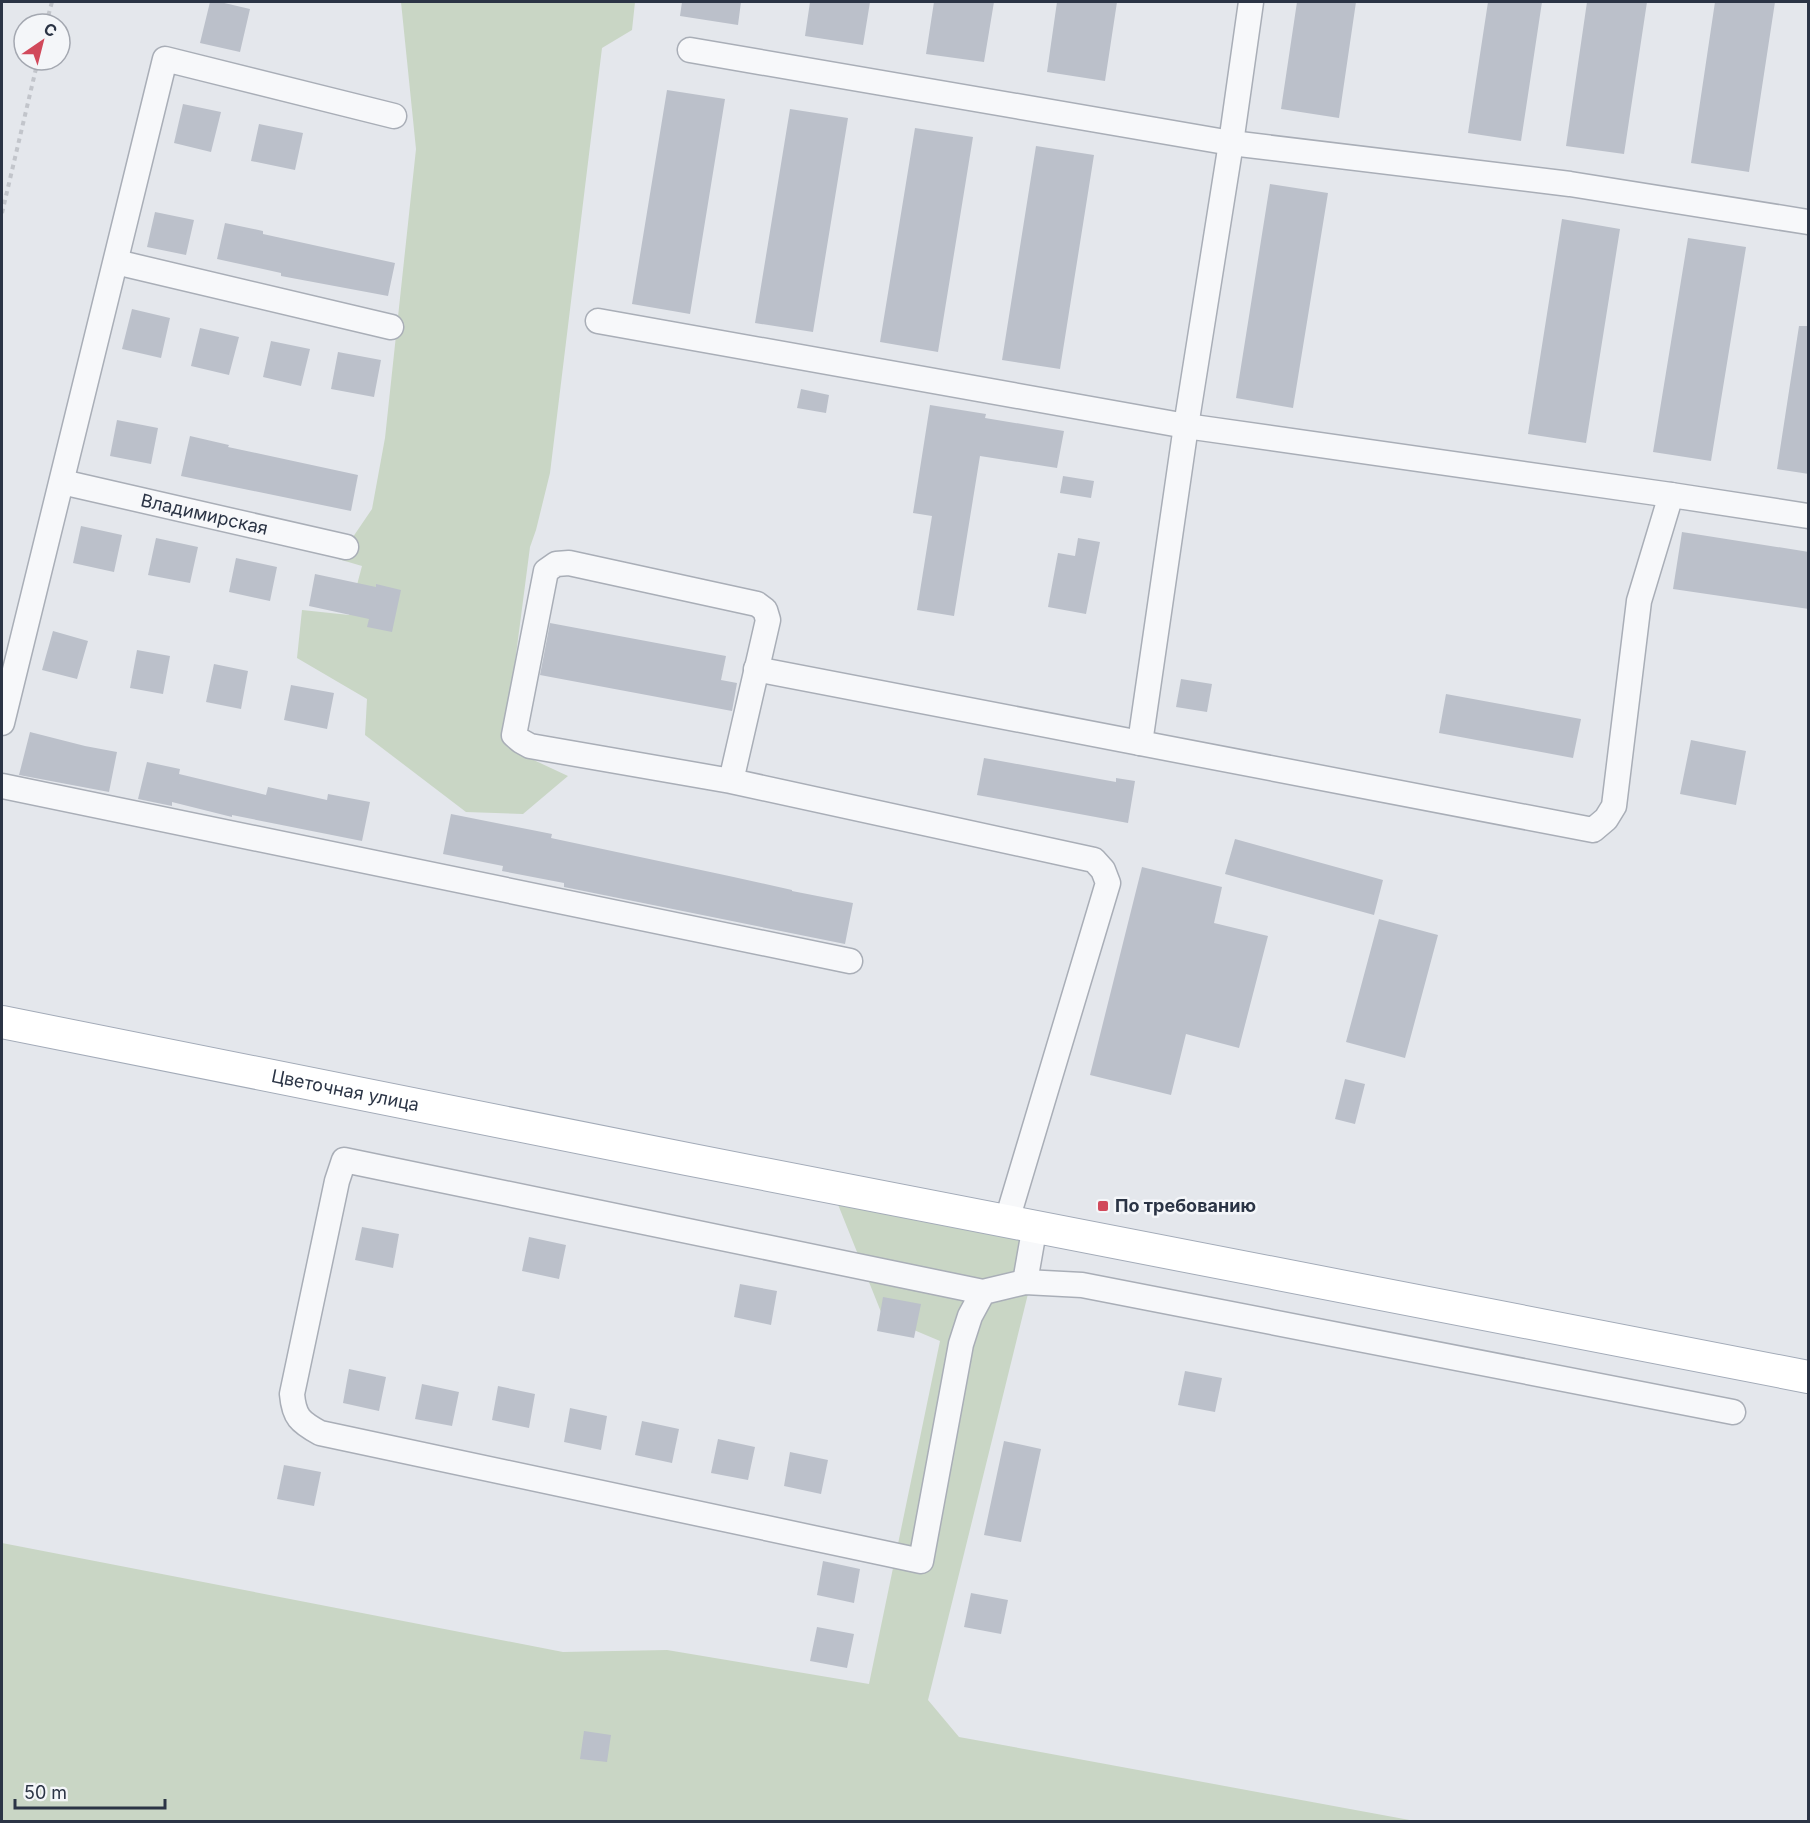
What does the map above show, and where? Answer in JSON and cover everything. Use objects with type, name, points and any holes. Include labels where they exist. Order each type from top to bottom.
[{"type":"main road","name":"Цветочная улица","points":[[2,1022],[687,1159],[1809,1377]]},
{"type":"street","points":[[1140,743],[1251,2]]},
{"type":"street","points":[[690,50],[1231,143],[1569,184],[1809,222]]},
{"type":"street","points":[[2,723],[165,60],[394,116]]},
{"type":"street","points":[[116,262],[391,327]]},
{"type":"street","points":[[598,321],[1186,426],[1809,516]]},
{"type":"street","name":"Владимирская","points":[[62,482],[346,547]]},
{"type":"street","points":[[756,669],[1593,830],[1606,819],[1614,806],[1639,601],[1671,495]]},
{"type":"street","points":[[731,781],[768,620],[765,610],[757,603],[569,563],[556,564],[546,572],[514,735],[530,746],[731,781],[1094,860],[1103,870],[1108,883],[1021,1223],[1025,1282]]},
{"type":"street","points":[[2,786],[850,961]]},
{"type":"street","points":[[983,1292],[970,1316],[962,1344],[921,1561],[320,1433],[303,1423],[293,1409],[292,1394],[337,1180],[344,1160],[983,1292],[1025,1282],[1082,1285],[1733,1412]]},
{"type":"path","points":[[2,213],[35,72]]},
{"type":"green space","points":[[401,2],[635,2],[632,30],[602,48],[550,473],[530,547],[508,716],[510,749],[568,776],[523,814],[466,812],[365,735],[367,699],[297,658],[302,610],[349,615],[362,566],[338,559],[372,509],[385,438],[416,149]]},
{"type":"green space","points":[[837,1202],[1041,1241],[928,1700],[959,1737],[1415,1821],[2,1821],[2,1543],[563,1652],[667,1650],[869,1684],[940,1341],[883,1317]]},
{"type":"building","points":[[210,2],[250,9],[240,52],[200,43]]},
{"type":"building","points":[[682,2],[741,2],[738,25],[680,16]]},
{"type":"building","points":[[810,2],[870,2],[863,45],[805,36]]},
{"type":"building","points":[[934,2],[994,2],[984,62],[926,54]]},
{"type":"building","points":[[1057,2],[1117,2],[1105,81],[1047,72]]},
{"type":"building","points":[[1297,2],[1356,2],[1339,118],[1281,109]]},
{"type":"building","points":[[1488,2],[1542,2],[1521,141],[1468,133]]},
{"type":"building","points":[[1587,2],[1647,2],[1624,154],[1566,146]]},
{"type":"building","points":[[1715,2],[1775,2],[1749,172],[1691,163]]},
{"type":"building","points":[[667,90],[725,99],[690,314],[632,304]]},
{"type":"building","points":[[183,104],[221,112],[211,152],[174,143]]},
{"type":"building","points":[[790,109],[848,118],[813,332],[755,323]]},
{"type":"building","points":[[259,124],[303,133],[295,170],[251,161]]},
{"type":"building","points":[[915,128],[973,137],[938,352],[880,342]]},
{"type":"building","points":[[1036,146],[1094,155],[1060,369],[1002,360]]},
{"type":"building","points":[[1270,184],[1328,193],[1293,408],[1236,398]]},
{"type":"building","points":[[155,212],[194,220],[186,255],[147,247]]},
{"type":"building","points":[[1562,219],[1620,229],[1586,443],[1528,434]]},
{"type":"building","points":[[225,223],[263,231],[263,234],[395,263],[388,296],[281,276],[281,273],[217,259]]},
{"type":"building","points":[[1688,238],[1746,247],[1711,461],[1653,452]]},
{"type":"building","points":[[132,309],[170,318],[161,358],[122,349]]},
{"type":"building","points":[[1799,326],[1809,326],[1809,474],[1777,469]]},
{"type":"building","points":[[200,328],[239,337],[229,375],[191,366]]},
{"type":"building","points":[[271,341],[310,349],[301,386],[263,377]]},
{"type":"building","points":[[338,352],[381,360],[374,397],[331,389]]},
{"type":"building","points":[[801,389],[829,395],[826,413],[797,408]]},
{"type":"building","points":[[930,405],[986,414],[985,418],[1064,431],[1057,468],[980,456],[954,616],[917,610],[932,516],[913,513]]},
{"type":"building","points":[[117,420],[158,428],[151,464],[110,456]]},
{"type":"building","points":[[190,436],[229,445],[228,447],[358,475],[351,511],[181,476]]},
{"type":"building","points":[[1063,476],[1094,481],[1091,498],[1060,493]]},
{"type":"building","points":[[81,526],[122,535],[114,572],[73,563]]},
{"type":"building","points":[[1682,532],[1809,552],[1809,609],[1673,589]]},
{"type":"building","points":[[156,538],[198,547],[190,583],[148,575]]},
{"type":"building","points":[[1078,538],[1100,542],[1086,614],[1048,607],[1058,553],[1075,556]]},
{"type":"building","points":[[236,558],[277,567],[270,601],[229,592]]},
{"type":"building","points":[[315,574],[401,590],[392,632],[367,627],[369,619],[309,606]]},
{"type":"building","points":[[550,623],[726,656],[721,680],[737,683],[732,711],[540,675]]},
{"type":"building","points":[[53,631],[88,641],[77,679],[42,670]]},
{"type":"building","points":[[137,650],[170,656],[163,694],[130,688]]},
{"type":"building","points":[[214,664],[248,671],[241,709],[206,702]]},
{"type":"building","points":[[1181,679],[1212,684],[1207,712],[1176,707]]},
{"type":"building","points":[[291,685],[334,693],[327,729],[284,720]]},
{"type":"building","points":[[1446,694],[1581,719],[1573,758],[1439,733]]},
{"type":"building","points":[[30,732],[117,752],[109,792],[19,775]]},
{"type":"building","points":[[1691,740],[1746,751],[1736,805],[1680,794]]},
{"type":"building","points":[[984,758],[1116,782],[1116,778],[1135,781],[1128,823],[977,795]]},
{"type":"building","points":[[147,762],[180,769],[179,774],[266,795],[268,787],[327,800],[328,794],[370,802],[362,841],[232,815],[232,817],[172,802],[172,806],[138,799]]},
{"type":"building","points":[[451,814],[552,834],[551,838],[853,903],[845,944],[564,887],[564,883],[502,871],[503,866],[443,854]]},
{"type":"building","points":[[1235,839],[1383,880],[1374,915],[1225,874]]},
{"type":"building","points":[[1142,867],[1222,887],[1214,923],[1268,936],[1239,1048],[1186,1034],[1171,1095],[1090,1075]]},
{"type":"building","points":[[1379,919],[1438,935],[1405,1058],[1346,1042]]},
{"type":"building","points":[[1345,1079],[1365,1084],[1355,1124],[1335,1119]]},
{"type":"building","points":[[362,1227],[399,1234],[393,1268],[355,1260]]},
{"type":"building","points":[[529,1237],[566,1245],[559,1279],[522,1271]]},
{"type":"building","points":[[740,1284],[777,1291],[771,1325],[734,1317]]},
{"type":"building","points":[[883,1297],[921,1304],[914,1338],[877,1331]]},
{"type":"building","points":[[349,1369],[386,1377],[379,1411],[343,1403]]},
{"type":"building","points":[[1185,1371],[1222,1378],[1215,1412],[1178,1405]]},
{"type":"building","points":[[422,1384],[459,1392],[452,1426],[415,1419]]},
{"type":"building","points":[[498,1386],[535,1394],[529,1428],[492,1420]]},
{"type":"building","points":[[570,1408],[607,1416],[601,1450],[564,1442]]},
{"type":"building","points":[[642,1421],[679,1429],[672,1463],[635,1455]]},
{"type":"building","points":[[718,1439],[755,1447],[748,1480],[711,1473]]},
{"type":"building","points":[[1004,1441],[1041,1449],[1021,1542],[984,1535]]},
{"type":"building","points":[[790,1452],[828,1460],[821,1494],[784,1486]]},
{"type":"building","points":[[284,1465],[321,1472],[314,1506],[277,1499]]},
{"type":"building","points":[[823,1561],[860,1569],[854,1603],[817,1595]]},
{"type":"building","points":[[971,1593],[1008,1600],[1001,1634],[964,1627]]},
{"type":"building","points":[[817,1627],[854,1634],[847,1668],[810,1661]]},
{"type":"building","points":[[584,1731],[611,1735],[607,1762],[580,1759]]},
{"type":"place","name":"По требованию","points":[[1103,1206]]}]
